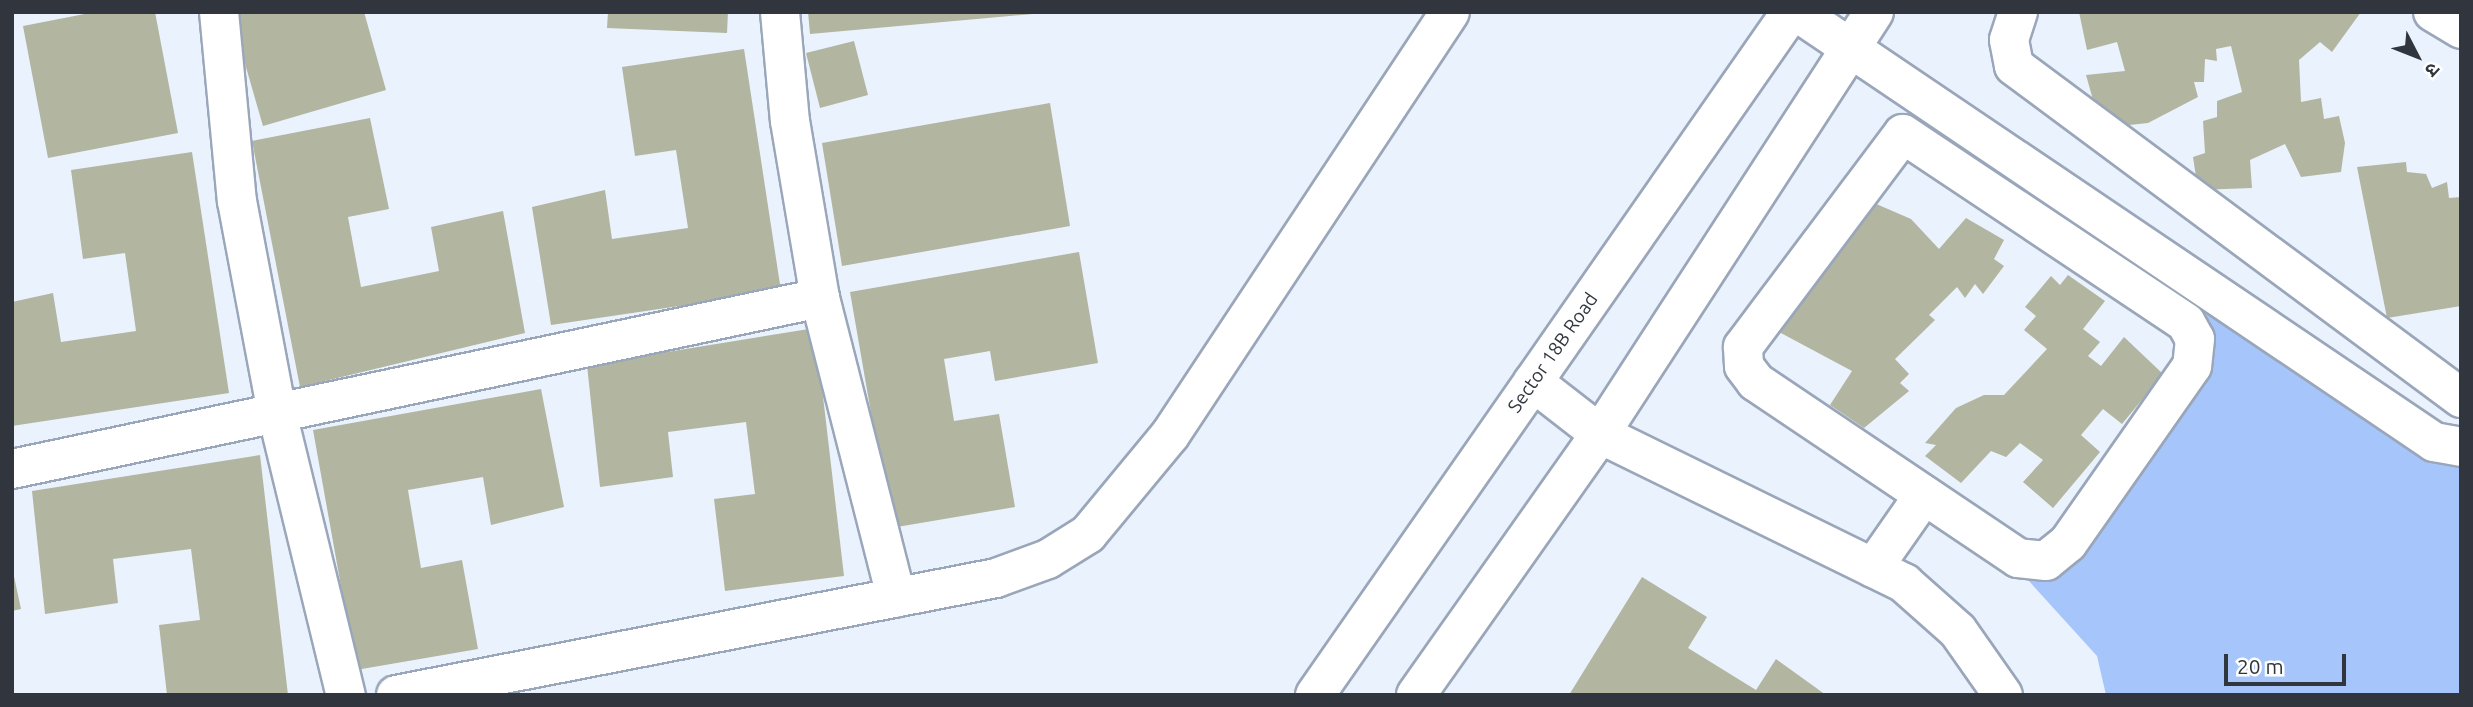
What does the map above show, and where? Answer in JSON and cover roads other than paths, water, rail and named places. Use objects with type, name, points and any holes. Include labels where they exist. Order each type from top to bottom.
[{"type":"street","points":[[219,12],[237,201],[277,413],[346,695]]},
{"type":"street","points":[[780,12],[790,121],[820,298],[896,597]]},
{"type":"street","points":[[396,695],[996,578],[1048,559],[1088,534],[1118,502],[1170,435],[1450,12]]},
{"type":"street","name":"Sector 18B Road","points":[[1315,695],[1791,12]]},
{"type":"street","points":[[1797,12],[2434,442],[2461,447]]},
{"type":"street","points":[[1416,695],[1600,433],[1874,12]]},
{"type":"street","points":[[2018,12],[2009,40],[2014,66],[2461,398]]},
{"type":"street","points":[[2433,12],[2461,29]]},
{"type":"street","points":[[1903,134],[2186,323],[2196,354],[2068,543],[2046,561],[2018,558],[1924,495],[1756,382],[1744,356],[1743,347],[1903,134]]},
{"type":"street","points":[[12,469],[820,298]]},
{"type":"street","points":[[1533,382],[1600,433],[1904,583],[1958,631],[2003,695]]},
{"type":"street","points":[[1873,568],[1924,495]]}]
